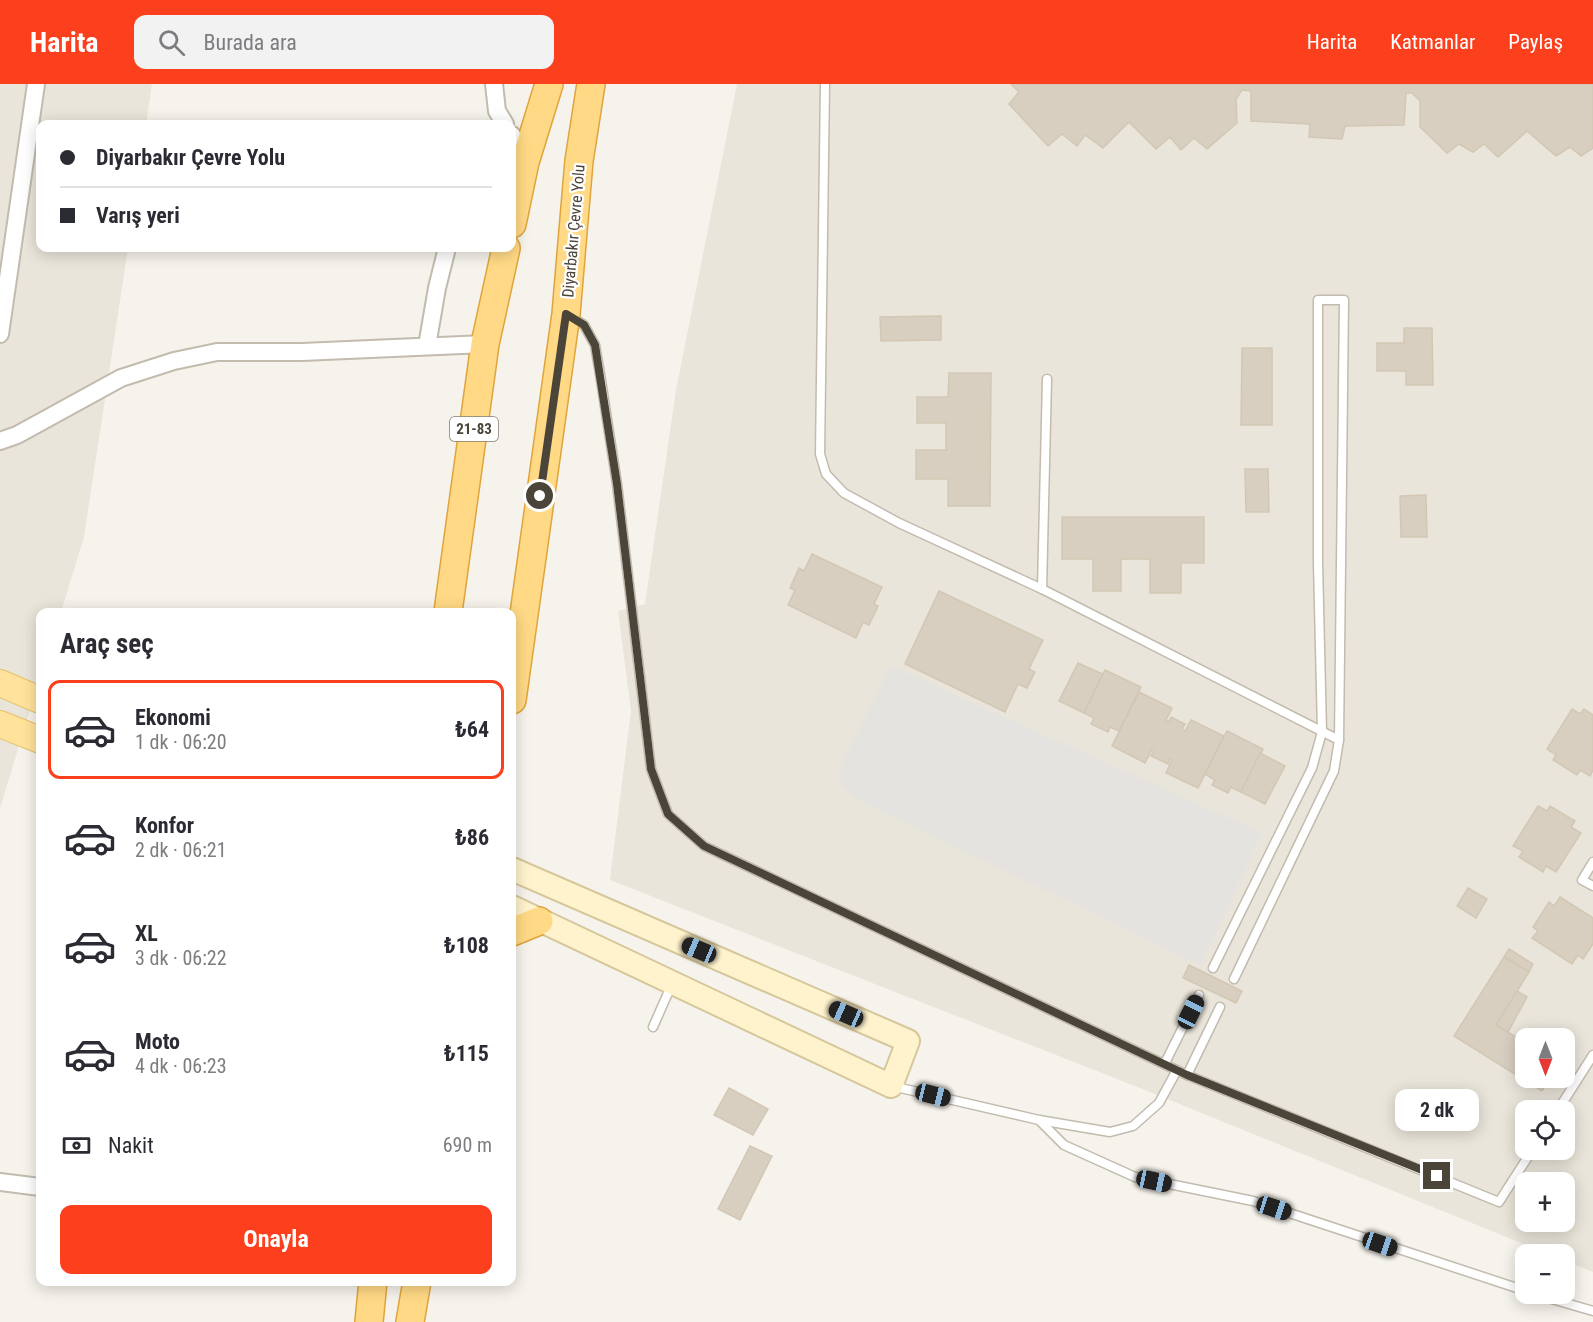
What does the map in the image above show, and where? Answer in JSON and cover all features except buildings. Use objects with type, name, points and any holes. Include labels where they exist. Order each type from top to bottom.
[{"type":"highway","points":[[516,205],[525,162],[549,84]]},
{"type":"highway","name":"Diyarbakır Çevre Yolu","points":[[516,671],[566,314],[579,161],[591,84]]},
{"type":"highway","name":"21-83","points":[[449,608],[485,344],[505,252]]},
{"type":"highway","points":[[516,930],[538,921]]},
{"type":"highway","points":[[369,1322],[373,1286]]},
{"type":"highway","points":[[410,1322],[416,1286]]},
{"type":"main road","points":[[0,683],[36,697]]},
{"type":"main road","points":[[0,724],[36,738]]},
{"type":"main road","points":[[516,871],[908,1041],[891,1086],[673,981],[516,909]]},
{"type":"street","points":[[0,334],[36,84]]},
{"type":"street","points":[[494,84],[498,120]]},
{"type":"street","points":[[516,143],[525,162]]},
{"type":"street","points":[[427,346],[436,288],[446,252]]},
{"type":"street","points":[[0,441],[17,435],[121,378],[174,361],[217,352],[302,352],[485,344]]},
{"type":"street","points":[[0,1182],[36,1186]]},
{"type":"lane","points":[[825,84],[820,454],[826,474],[844,493],[899,523],[1042,589],[1339,740]]},
{"type":"lane","points":[[1213,968],[1312,768],[1322,732],[1318,563],[1318,300],[1344,300],[1339,740],[1334,771],[1234,979]]},
{"type":"lane","points":[[566,314],[584,325],[595,345],[617,484],[651,769],[668,814],[704,846],[1187,1075],[1499,1202],[1526,1160]]},
{"type":"lane","points":[[1042,589],[1047,379]]},
{"type":"lane","points":[[1593,862],[1582,879],[1593,886]]},
{"type":"lane","points":[[653,1027],[673,981]]},
{"type":"lane","points":[[1165,1063],[1199,995]]},
{"type":"lane","points":[[1187,1075],[1220,1007]]},
{"type":"lane","points":[[1564,1100],[1593,1055]]},
{"type":"lane","points":[[891,1086],[1039,1120],[1110,1132],[1133,1126],[1159,1103],[1177,1070]]},
{"type":"lane","points":[[1039,1120],[1064,1145],[1135,1177],[1253,1201],[1515,1287]]},
{"type":"lane","points":[[1569,1304],[1593,1311]]},
{"type":"shaded area","points":[[0,84],[152,84],[147,120],[36,120],[36,252],[127,252],[84,537],[62,608],[36,608],[36,691],[0,808]]},
{"type":"shaded area","points":[[737,84],[1593,84],[1593,1272],[1575,1265],[1575,1244],[1523,1244],[1145,1090],[610,880],[631,711],[618,611],[645,604],[676,390]]},
{"type":"shaded area","points":[[891,666],[1262,833],[1201,965],[856,799],[842,787],[839,774],[843,761]]},
{"type":"route","points":[[540,496],[566,314],[584,325],[595,345],[617,484],[651,769],[668,814],[704,846],[1187,1075],[1437,1176]]}]
